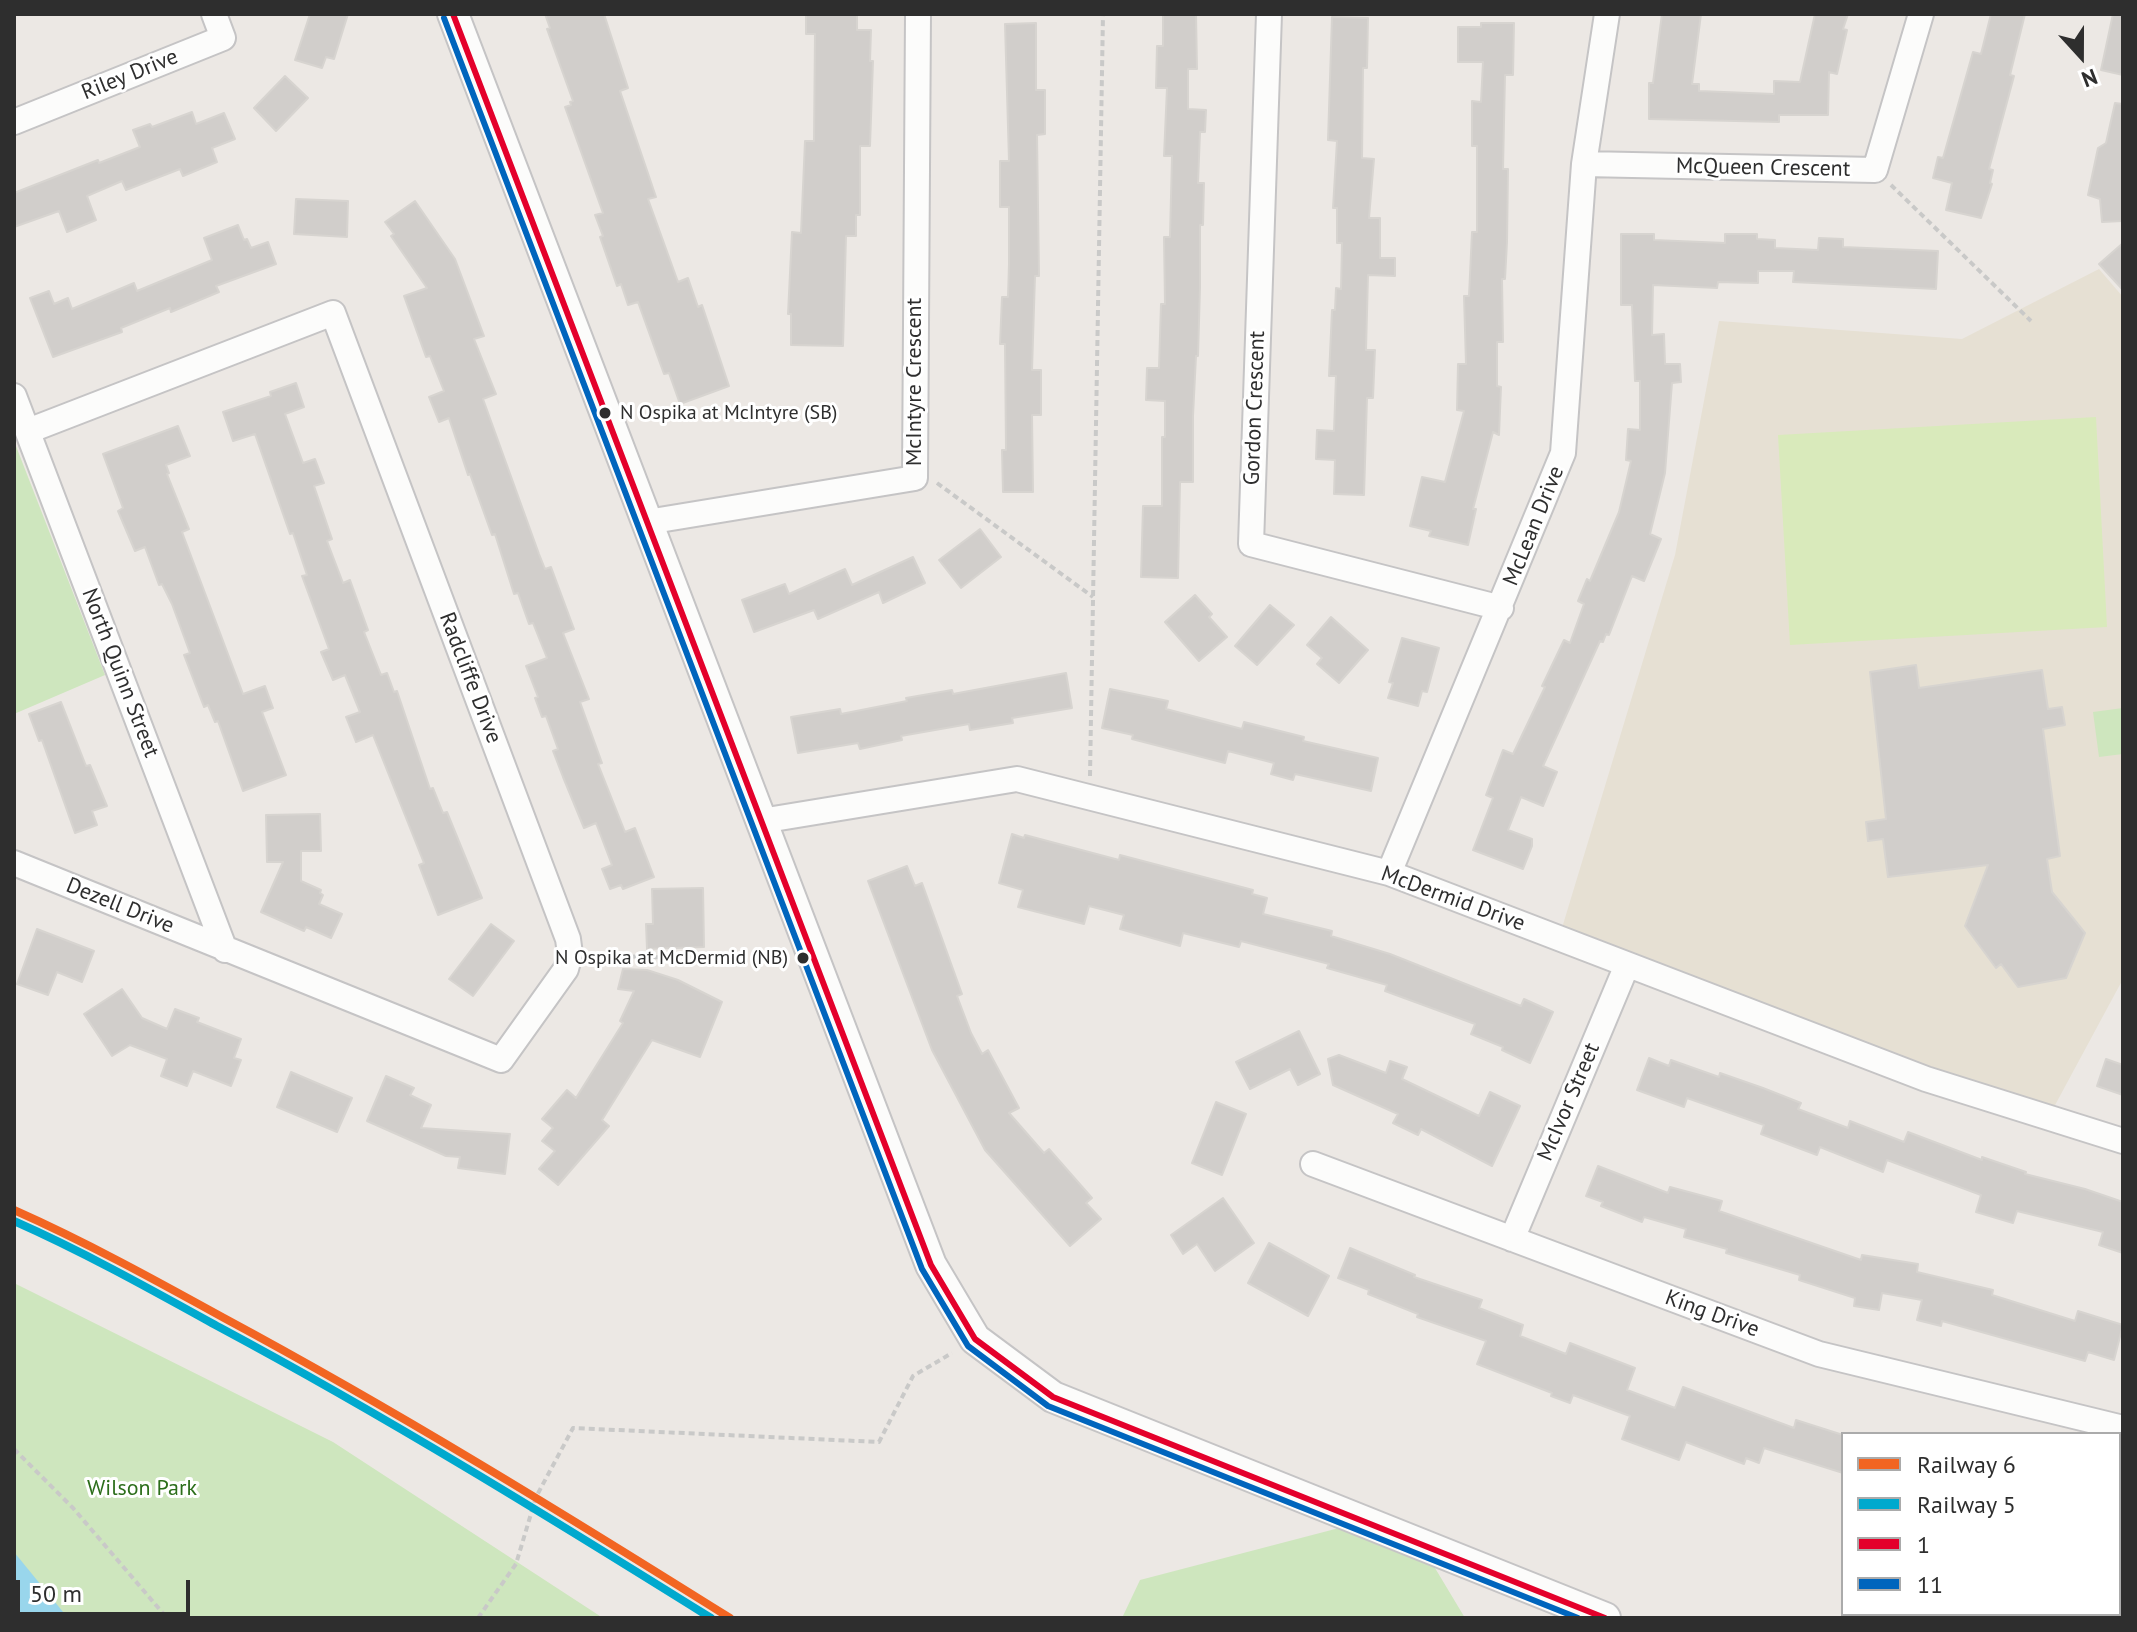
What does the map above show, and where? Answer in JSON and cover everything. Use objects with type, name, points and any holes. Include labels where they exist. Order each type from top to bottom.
[{"type":"street","name":"Riley Drive","points":[[14,122],[223,38],[214,14]]},
{"type":"street","points":[[453,14],[931,1265],[975,1339],[1053,1397],[1605,1618]]},
{"type":"street","name":"McIntyre Crescent","points":[[647,522],[915,478],[918,14]]},
{"type":"street","name":"Gordon Crescent","points":[[1269,14],[1251,544],[1501,608]]},
{"type":"street","name":"McLean Drive","points":[[1389,873],[1563,453],[1584,164],[1607,14]]},
{"type":"street","name":"McQueen Crescent","points":[[1584,164],[1875,170],[1921,14]]},
{"type":"street","name":"Radcliffe Drive","points":[[28,431],[333,313],[568,939],[570,954]]},
{"type":"street","name":"North Quinn Street","points":[[14,396],[225,950]]},
{"type":"street","name":"McDermid Drive","points":[[761,821],[1017,779],[1389,873],[1926,1079],[2123,1141]]},
{"type":"street","name":"Dezell Drive","points":[[14,863],[225,950]]},
{"type":"street","points":[[225,950],[501,1060],[566,969],[570,954]]},
{"type":"street","name":"McIvor Street","points":[[1512,1239],[1627,965]]},
{"type":"street","name":"King Drive","points":[[1313,1164],[1819,1354],[2123,1428]]},
{"type":"path","points":[[1090,798],[1103,14]]},
{"type":"path","points":[[1875,170],[2031,321]]},
{"type":"path","points":[[915,467],[1093,597]]},
{"type":"path","points":[[570,954],[815,963]]},
{"type":"path","points":[[478,1618],[516,1564],[536,1497],[573,1428],[879,1442],[913,1376],[975,1339]]},
{"type":"path","points":[[14,1449],[73,1508],[167,1618]]},
{"type":"shaded area","points":[[2099,269],[2123,297],[2123,979],[2047,1120],[1631,980],[1555,951],[1675,555],[1719,321],[1962,339]]},
{"type":"green space","points":[[2096,417],[2107,627],[1790,645],[1778,435]]},
{"type":"green space","points":[[14,441],[105,675],[14,714]]},
{"type":"green space","points":[[2123,708],[2123,754],[2099,757],[2093,712]]},
{"type":"green space","name":"Wilson Park","points":[[14,1283],[333,1442],[603,1618],[14,1618]]},
{"type":"green space","points":[[1385,1516],[1423,1548],[1465,1618],[1122,1618],[1140,1580]]},
{"type":"water","points":[[14,1552],[68,1618],[14,1618]]},
{"type":"building","points":[[310,14],[348,14],[334,59],[326,57],[322,68],[295,60]]},
{"type":"building","points":[[545,14],[604,14],[628,88],[620,91],[656,197],[648,199],[678,282],[688,278],[698,307],[702,305],[729,386],[680,404],[669,373],[664,374],[638,302],[628,305],[621,284],[617,286],[595,215],[603,213],[565,107],[573,101],[547,29],[550,28]]},
{"type":"building","points":[[806,14],[857,14],[857,30],[871,30],[870,146],[860,146],[860,215],[856,215],[856,236],[846,236],[843,346],[791,345],[791,314],[788,314],[792,232],[801,233],[805,141],[814,141],[815,34],[806,34]]},
{"type":"building","points":[[1163,14],[1196,14],[1197,69],[1188,69],[1188,109],[1206,110],[1205,132],[1200,132],[1198,183],[1204,183],[1203,225],[1200,225],[1193,482],[1180,482],[1178,578],[1141,577],[1143,506],[1162,506],[1162,437],[1165,437],[1165,401],[1146,400],[1147,368],[1159,368],[1161,304],[1165,304],[1164,237],[1170,237],[1172,156],[1164,156],[1167,88],[1156,88],[1157,46],[1163,46]]},
{"type":"building","points":[[1662,14],[1701,14],[1692,84],[1699,84],[1699,91],[1774,94],[1774,81],[1800,82],[1815,14],[1848,14],[1837,74],[1829,72],[1828,115],[1779,115],[1779,122],[1649,119],[1649,83],[1653,83]]},
{"type":"building","points":[[1991,14],[2025,14],[2010,75],[2014,76],[1989,169],[1993,170],[1992,184],[1981,218],[1946,210],[1952,183],[1933,178],[1938,157],[1943,158],[1973,52],[1981,54]]},
{"type":"building","points":[[2113,14],[2123,14],[2123,75],[2101,70]]},
{"type":"building","points":[[1332,17],[1368,18],[1367,68],[1363,68],[1362,158],[1374,159],[1369,218],[1380,218],[1380,258],[1395,258],[1395,276],[1368,275],[1366,350],[1375,350],[1373,398],[1367,398],[1364,495],[1334,494],[1335,460],[1316,459],[1317,430],[1334,431],[1336,376],[1329,376],[1332,310],[1335,310],[1336,288],[1341,289],[1342,243],[1337,243],[1337,208],[1333,208],[1337,141],[1328,140]]},
{"type":"building","points":[[1036,23],[1036,90],[1045,90],[1045,134],[1037,135],[1039,276],[1035,276],[1032,370],[1041,370],[1041,415],[1032,415],[1033,492],[1003,492],[1002,450],[1006,450],[1005,344],[1000,344],[1002,297],[1008,297],[1009,264],[1009,207],[1000,207],[1000,161],[1009,161],[1005,24]]},
{"type":"building","points":[[1481,23],[1514,23],[1513,75],[1505,75],[1503,169],[1508,169],[1507,242],[1505,279],[1502,279],[1503,342],[1497,342],[1497,386],[1501,387],[1499,435],[1493,432],[1473,509],[1476,509],[1468,545],[1429,536],[1431,531],[1410,526],[1422,477],[1445,482],[1464,411],[1457,410],[1458,364],[1466,364],[1464,296],[1469,296],[1472,232],[1477,232],[1477,146],[1472,146],[1472,101],[1481,102],[1483,62],[1458,62],[1458,27],[1481,27]]},
{"type":"building","points":[[285,76],[308,98],[276,131],[254,108]]},
{"type":"building","points":[[2115,103],[2123,104],[2123,221],[2102,222],[2100,199],[2088,195],[2098,148],[2106,143]]},
{"type":"building","points":[[192,112],[196,124],[224,113],[235,139],[212,148],[217,162],[183,176],[180,169],[126,190],[122,181],[87,196],[96,220],[67,232],[59,211],[14,227],[14,193],[140,147],[133,130],[150,124],[152,127]]},
{"type":"building","points":[[296,199],[348,201],[347,237],[294,234]]},
{"type":"building","points":[[415,201],[455,259],[484,336],[474,339],[496,394],[483,399],[539,554],[545,569],[551,567],[574,629],[563,633],[589,699],[580,702],[602,763],[598,764],[625,832],[635,828],[654,877],[623,889],[621,885],[610,889],[602,869],[612,865],[596,823],[584,828],[563,777],[553,751],[558,749],[546,716],[542,717],[526,666],[547,658],[533,623],[529,624],[518,593],[514,594],[495,534],[492,535],[468,475],[449,418],[439,422],[429,397],[444,391],[430,356],[426,357],[404,296],[427,288],[391,236],[394,234],[385,222]]},
{"type":"building","points":[[238,225],[251,248],[268,242],[276,264],[216,286],[219,292],[171,312],[170,308],[121,328],[122,332],[53,357],[30,298],[49,291],[54,304],[68,298],[72,309],[134,283],[137,291],[212,260],[204,238]]},
{"type":"building","points":[[1621,234],[1654,234],[1654,240],[1725,243],[1725,234],[1757,234],[1757,239],[1775,240],[1775,248],[1818,250],[1819,238],[1843,239],[1843,247],[1938,251],[1936,289],[1793,282],[1794,271],[1758,271],[1758,283],[1718,282],[1717,288],[1653,285],[1652,335],[1664,334],[1665,364],[1680,364],[1681,382],[1672,383],[1665,473],[1650,534],[1661,539],[1644,581],[1632,576],[1609,635],[1606,634],[1603,642],[1600,641],[1543,766],[1557,772],[1543,806],[1521,797],[1508,830],[1532,839],[1523,869],[1473,850],[1493,798],[1486,795],[1503,750],[1513,754],[1564,640],[1570,643],[1584,604],[1578,601],[1587,579],[1590,581],[1619,512],[1631,461],[1626,460],[1628,429],[1640,430],[1640,381],[1635,381],[1632,305],[1621,305]]},
{"type":"building","points":[[2123,243],[2123,290],[2099,264]]},
{"type":"building","points":[[296,383],[304,407],[285,414],[303,463],[315,459],[324,483],[314,486],[332,539],[327,541],[343,583],[350,580],[368,630],[364,632],[381,675],[387,673],[394,692],[397,691],[430,789],[433,788],[443,813],[447,812],[482,898],[438,915],[419,865],[424,863],[373,735],[356,742],[346,717],[360,712],[345,675],[333,680],[321,652],[329,649],[302,576],[307,575],[255,434],[233,441],[223,412],[271,396],[270,392]]},
{"type":"building","points":[[178,426],[190,456],[166,465],[189,529],[182,532],[243,694],[265,686],[273,708],[262,712],[286,775],[243,791],[218,721],[215,722],[208,705],[204,707],[184,655],[190,653],[172,604],[162,584],[159,585],[145,547],[135,551],[118,511],[123,508],[103,454]]},
{"type":"building","points":[[980,529],[1001,557],[961,588],[939,560]]},
{"type":"building","points":[[913,557],[925,583],[883,603],[879,592],[818,619],[814,610],[754,632],[742,600],[785,584],[789,594],[845,569],[852,585]]},
{"type":"building","points":[[1195,595],[1227,637],[1199,661],[1165,622]]},
{"type":"building","points":[[1270,605],[1294,625],[1257,665],[1235,646]]},
{"type":"building","points":[[1331,617],[1368,650],[1339,683],[1317,664],[1322,658],[1307,645]]},
{"type":"building","points":[[1402,638],[1439,648],[1427,692],[1422,691],[1418,706],[1388,698],[1393,683],[1389,682]]},
{"type":"building","points":[[1916,665],[1919,688],[2042,670],[2048,709],[2062,707],[2065,725],[2043,729],[2060,856],[2047,859],[2052,892],[2085,933],[2066,978],[2018,987],[2001,964],[1996,968],[1965,926],[1988,865],[1888,877],[1883,839],[1868,841],[1866,822],[1886,819],[1870,672]]},
{"type":"building","points":[[1066,673],[1072,708],[1012,718],[1013,723],[970,730],[969,724],[901,736],[902,740],[860,749],[858,743],[798,753],[791,717],[840,709],[841,714],[907,701],[906,698],[952,690],[953,694]]},
{"type":"building","points":[[1110,689],[1168,701],[1166,709],[1242,729],[1244,722],[1304,737],[1303,741],[1378,758],[1371,791],[1295,774],[1293,780],[1271,774],[1274,763],[1228,751],[1225,763],[1102,728]]},
{"type":"building","points":[[61,702],[86,766],[90,765],[107,806],[92,811],[97,825],[75,833],[42,740],[39,741],[29,714]]},
{"type":"building","points":[[320,814],[321,851],[301,851],[301,881],[321,890],[323,895],[319,904],[342,914],[331,938],[306,927],[304,931],[261,912],[283,862],[267,862],[266,815]]},
{"type":"building","points":[[1012,834],[1119,860],[1120,855],[1253,890],[1252,894],[1267,898],[1263,914],[1332,931],[1331,936],[1390,954],[1521,1006],[1524,999],[1553,1012],[1530,1063],[1502,1050],[1503,1047],[1471,1034],[1475,1024],[1385,991],[1387,985],[1327,968],[1329,964],[1241,941],[1239,947],[1183,933],[1180,946],[1120,929],[1124,915],[1089,906],[1084,924],[1018,907],[1023,890],[999,883]]},
{"type":"building","points":[[907,866],[915,886],[922,883],[962,994],[957,996],[971,1033],[982,1054],[988,1050],[1019,1108],[1009,1113],[1044,1153],[1049,1149],[1092,1198],[1086,1203],[1101,1219],[1070,1246],[985,1150],[932,1050],[868,881]]},
{"type":"building","points":[[703,888],[704,947],[647,949],[646,924],[653,924],[652,889]]},
{"type":"building","points":[[491,924],[514,941],[473,996],[449,979]]},
{"type":"building","points":[[37,929],[94,951],[82,982],[57,972],[48,995],[17,984]]},
{"type":"building","points":[[623,969],[647,970],[678,980],[722,1002],[700,1057],[652,1040],[602,1120],[609,1126],[558,1185],[539,1169],[555,1151],[542,1141],[553,1128],[542,1119],[567,1090],[576,1098],[623,1023],[620,1021],[634,991],[618,989]]},
{"type":"building","points":[[122,989],[142,1018],[167,1029],[175,1009],[199,1018],[197,1022],[241,1039],[234,1058],[241,1060],[231,1086],[193,1071],[187,1086],[161,1076],[167,1059],[130,1045],[112,1056],[84,1014]]},
{"type":"building","points":[[1299,1031],[1320,1074],[1298,1085],[1290,1069],[1250,1089],[1236,1062]]},
{"type":"building","points":[[1339,1055],[1386,1073],[1390,1061],[1407,1067],[1402,1079],[1479,1116],[1490,1092],[1520,1106],[1492,1166],[1421,1129],[1418,1135],[1393,1123],[1398,1114],[1333,1085],[1328,1059]]},
{"type":"building","points":[[1649,1058],[1669,1066],[1671,1060],[1763,1088],[1801,1103],[1798,1109],[1848,1128],[1850,1121],[1904,1142],[1908,1132],[2025,1174],[2123,1202],[2123,1253],[2099,1245],[2103,1232],[2017,1211],[2013,1223],[1976,1212],[1981,1195],[1887,1160],[1883,1172],[1820,1147],[1817,1155],[1761,1134],[1764,1125],[1687,1098],[1684,1107],[1637,1090]]},
{"type":"building","points":[[2106,1059],[2123,1065],[2123,1095],[2097,1086]]},
{"type":"building","points":[[291,1072],[352,1098],[337,1132],[277,1107]]},
{"type":"building","points":[[386,1076],[414,1088],[410,1095],[431,1105],[421,1128],[510,1134],[505,1174],[458,1168],[460,1157],[446,1156],[367,1121]]},
{"type":"building","points":[[1216,1102],[1246,1114],[1222,1175],[1192,1163]]},
{"type":"building","points":[[1598,1166],[1668,1193],[1670,1187],[1722,1201],[1719,1211],[1861,1260],[1862,1255],[1918,1264],[1917,1272],[1993,1290],[1992,1295],[2075,1321],[2078,1311],[2123,1325],[2114,1360],[2088,1352],[2085,1361],[1942,1321],[1941,1326],[1917,1320],[1922,1300],[1882,1293],[1879,1310],[1854,1306],[1855,1298],[1799,1280],[1800,1275],[1684,1237],[1686,1229],[1644,1217],[1642,1222],[1601,1206],[1603,1202],[1586,1196]]},
{"type":"building","points":[[1223,1198],[1254,1243],[1215,1271],[1197,1244],[1183,1254],[1171,1235]]},
{"type":"building","points":[[1269,1243],[1329,1276],[1308,1316],[1248,1283]]},
{"type":"building","points":[[1350,1248],[1414,1277],[1482,1300],[1479,1308],[1523,1325],[1520,1336],[1566,1354],[1570,1343],[1635,1368],[1627,1390],[1675,1408],[1683,1387],[1794,1428],[1796,1420],[1841,1434],[1841,1472],[1764,1448],[1759,1463],[1746,1458],[1744,1464],[1686,1442],[1679,1460],[1622,1439],[1630,1416],[1573,1395],[1570,1403],[1477,1364],[1486,1341],[1417,1317],[1418,1314],[1338,1278]]},
{"type":"rail line","name":"6","points":[[14,1210],[146,1276],[353,1389],[730,1618]]},
{"type":"rail line","name":"5","points":[[14,1221],[118,1272],[344,1396],[711,1618]]},
{"type":"transit line","name":"1","points":[[453,14],[931,1265],[975,1339],[1053,1397],[1605,1618]]},
{"type":"transit line","name":"11","points":[[444,18],[922,1269],[968,1346],[1048,1406],[1578,1618]]},
{"type":"place","name":"N Ospika at McIntyre (SB)","points":[[605,413]]},
{"type":"place","name":"N Ospika at McDermid (NB)","points":[[803,958]]}]
